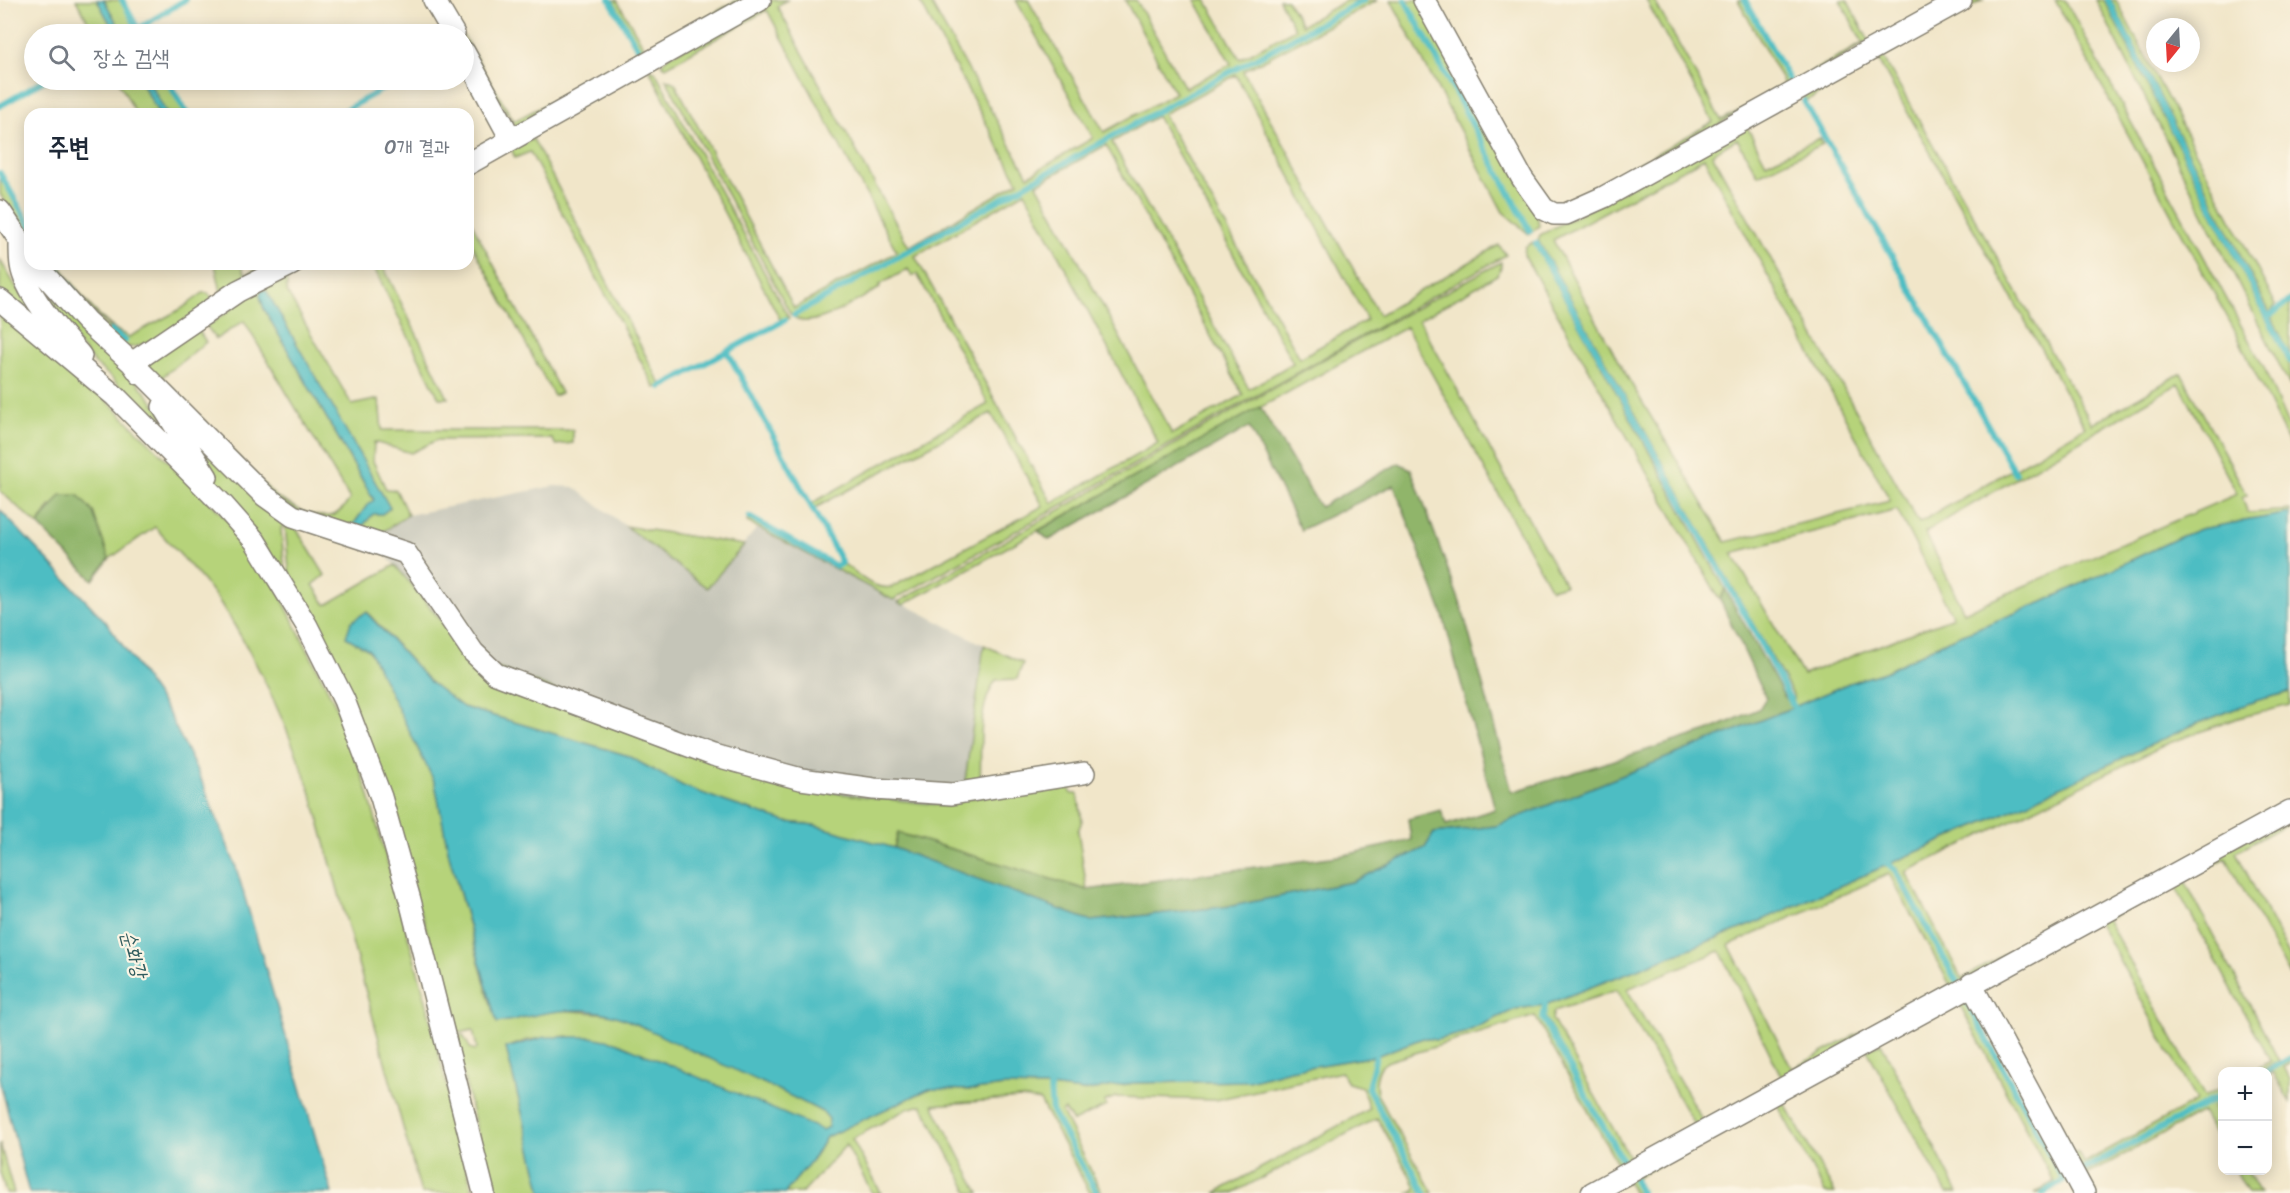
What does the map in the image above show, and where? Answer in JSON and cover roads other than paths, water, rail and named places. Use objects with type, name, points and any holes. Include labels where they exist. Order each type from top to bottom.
[{"type":"street","points":[[434,0],[448,24]]},
{"type":"street","points":[[474,161],[760,0]]},
{"type":"street","points":[[1424,0],[1522,178],[1544,209],[1554,214],[1566,214],[1604,197],[1961,0]]},
{"type":"street","points":[[474,71],[511,139]]},
{"type":"street","points":[[0,211],[24,247]]},
{"type":"street","points":[[24,253],[21,266],[26,281],[58,329],[115,396],[224,506],[255,541],[284,586],[329,667],[381,797],[410,900],[484,1193]]},
{"type":"street","points":[[40,270],[86,321],[132,363],[265,496],[293,516],[406,554],[473,652],[496,674],[712,755],[801,779],[874,789],[952,794],[1084,773]]},
{"type":"street","points":[[132,363],[237,291],[280,270]]},
{"type":"street","points":[[0,300],[115,396]]},
{"type":"street","points":[[132,363],[169,416],[224,506]]},
{"type":"street","points":[[1592,1193],[2290,811]]},
{"type":"street","points":[[1971,984],[2084,1193]]},
{"type":"water","points":[[97,0],[104,0],[117,24],[110,24]]},
{"type":"water","points":[[146,90],[154,90],[164,108],[156,108]]},
{"type":"water","points":[[266,290],[390,508],[382,514],[373,514],[360,529],[353,525],[368,504],[374,500],[264,309],[260,296],[261,291]]},
{"type":"water","name":"순화강","points":[[0,510],[108,624],[168,712],[201,779],[235,864],[332,1193],[29,1193],[0,1082]]},
{"type":"water","points":[[2290,513],[2290,692],[2255,701],[2191,726],[2005,813],[1758,922],[1545,1005],[1516,1009],[1464,1033],[1436,1040],[1423,1038],[1376,1056],[1290,1070],[1249,1081],[1134,1083],[1082,1091],[1050,1087],[1003,1086],[975,1090],[929,1089],[826,1137],[815,1156],[785,1193],[542,1193],[506,1048],[545,1037],[591,1037],[616,1042],[822,1130],[828,1127],[829,1119],[824,1113],[771,1087],[610,1014],[572,1010],[497,1023],[449,855],[435,783],[369,650],[346,637],[351,622],[366,612],[430,682],[463,707],[626,755],[683,786],[726,802],[787,822],[814,825],[894,848],[1091,921],[1232,906],[1352,882],[1425,848],[1434,833],[1496,826],[1849,683],[1885,672],[1948,640],[2043,602],[2200,529]]},
{"type":"waterway","points":[[122,0],[135,24]]},
{"type":"waterway","points":[[146,24],[185,0]]},
{"type":"waterway","points":[[610,0],[642,56]]},
{"type":"waterway","points":[[794,315],[1163,108],[1364,0]]},
{"type":"waterway","points":[[1405,0],[1530,231]]},
{"type":"waterway","points":[[1745,0],[1792,85]]},
{"type":"waterway","points":[[2108,0],[2290,361]]},
{"type":"waterway","points":[[0,106],[28,90]]},
{"type":"waterway","points":[[173,90],[183,108]]},
{"type":"waterway","points":[[349,108],[381,90]]},
{"type":"waterway","points":[[1804,101],[2015,473]]},
{"type":"waterway","points":[[0,173],[24,215]]},
{"type":"waterway","points":[[1536,243],[1756,634],[1794,707]]},
{"type":"waterway","points":[[57,270],[73,291]]},
{"type":"waterway","points":[[2269,316],[2290,301]]},
{"type":"waterway","points":[[661,387],[785,320]]},
{"type":"waterway","points":[[111,331],[125,341]]},
{"type":"waterway","points":[[728,353],[842,563],[836,566],[749,517]]},
{"type":"waterway","points":[[1887,863],[1896,871],[1958,984]]},
{"type":"waterway","points":[[1966,1000],[2064,1181],[2043,1193]]},
{"type":"waterway","points":[[1545,1005],[1543,1019],[1626,1167]]},
{"type":"waterway","points":[[1376,1056],[1368,1088],[1425,1193]]},
{"type":"waterway","points":[[2272,1068],[2290,1058]]},
{"type":"waterway","points":[[1050,1087],[1052,1111],[1097,1193]]},
{"type":"waterway","points":[[2079,1172],[2218,1097]]},
{"type":"waterway","points":[[1634,1180],[1641,1193]]}]
